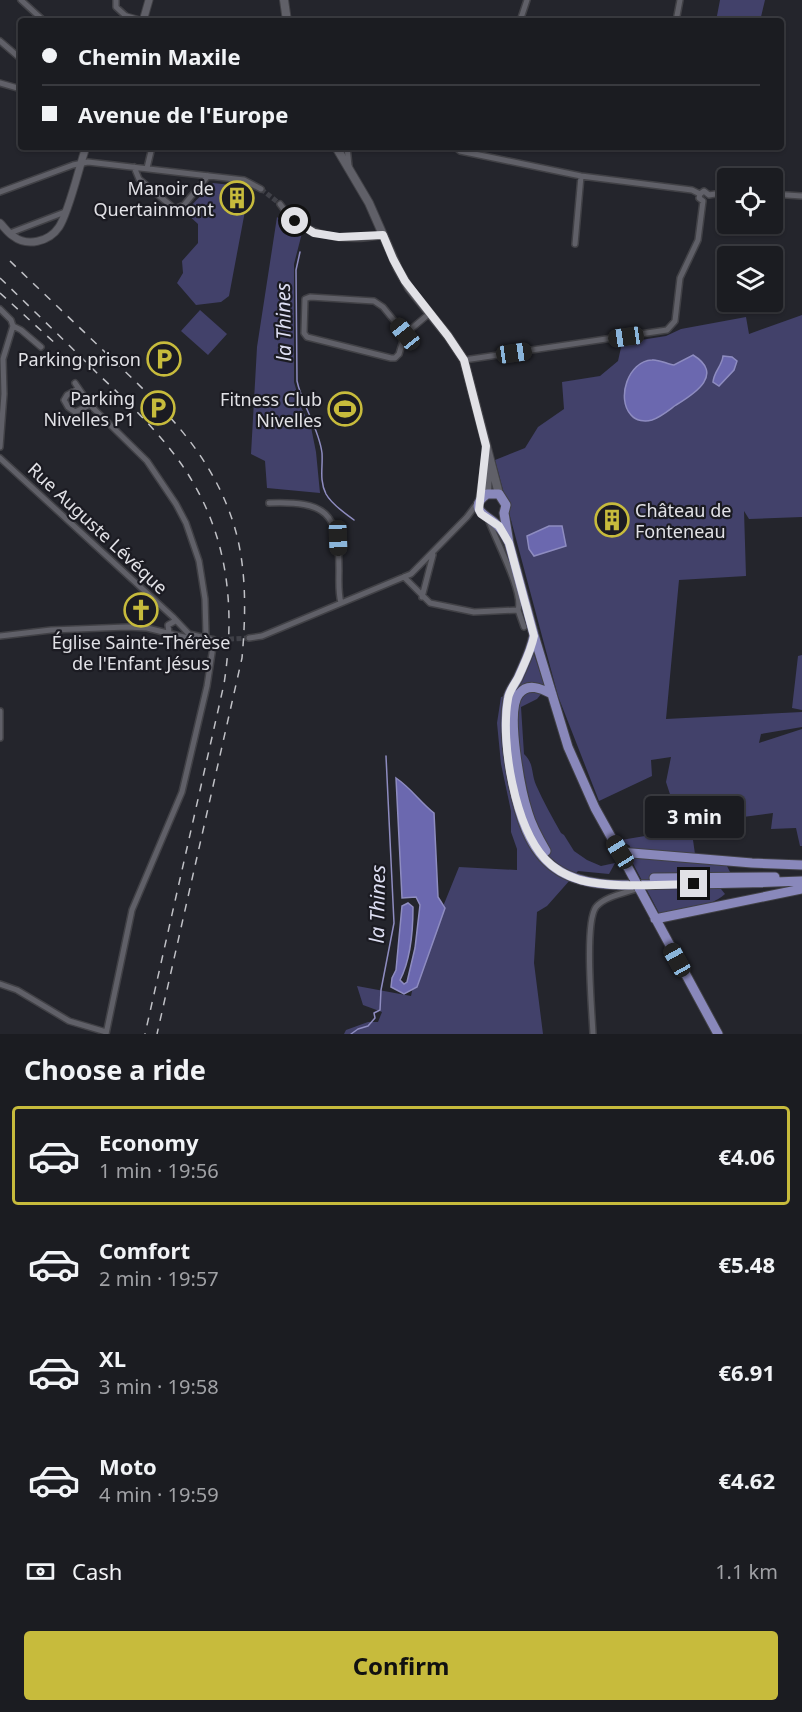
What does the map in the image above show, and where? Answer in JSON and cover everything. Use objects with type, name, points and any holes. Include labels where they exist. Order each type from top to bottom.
[{"type":"main road","points":[[284,0],[287,18]]},
{"type":"main road","points":[[338,150],[369,203],[405,281],[464,360],[499,494],[506,505],[504,513],[509,543],[527,624],[534,636],[574,764],[595,808],[717,1034]]},
{"type":"main road","points":[[489,459],[479,510],[499,526],[509,543]]},
{"type":"main road","points":[[483,497],[499,494]]},
{"type":"main road","points":[[487,518],[500,518],[504,513]]},
{"type":"main road","points":[[534,636],[531,648],[508,696],[506,721],[509,761],[522,820],[538,849],[555,868],[581,880],[759,884],[802,881]]},
{"type":"main road","points":[[552,694],[537,687],[528,687],[520,692],[515,701],[516,755],[528,814],[536,834],[547,852],[556,861],[583,875],[616,881],[802,876]]},
{"type":"main road","points":[[620,852],[802,865]]},
{"type":"main road","points":[[655,919],[802,889]]},
{"type":"street","points":[[21,0],[41,18]]},
{"type":"street","points":[[116,0],[116,7],[125,18]]},
{"type":"street","points":[[143,18],[149,0]]},
{"type":"street","points":[[521,18],[527,0]]},
{"type":"street","points":[[677,18],[680,0]]},
{"type":"street","points":[[0,41],[18,57]]},
{"type":"street","points":[[0,83],[18,88]]},
{"type":"street","points":[[0,223],[24,242],[43,240],[57,230],[85,150]]},
{"type":"street","points":[[147,168],[151,150]]},
{"type":"street","points":[[347,150],[349,169]]},
{"type":"street","points":[[458,150],[581,176],[692,190],[700,194]]},
{"type":"street","points":[[0,192],[88,162],[244,180],[261,189]]},
{"type":"street","points":[[134,167],[139,179],[175,209],[184,205],[208,176]]},
{"type":"street","points":[[575,244],[581,176]]},
{"type":"street","points":[[700,194],[704,191],[710,195],[717,194]]},
{"type":"street","points":[[700,194],[699,198],[703,201]]},
{"type":"street","points":[[703,201],[709,199],[710,195]]},
{"type":"street","points":[[783,195],[802,196]]},
{"type":"street","points":[[464,360],[666,330],[675,321],[680,278],[698,240],[703,201]]},
{"type":"street","points":[[280,204],[295,221],[314,233],[339,237],[383,235]]},
{"type":"street","points":[[10,233],[65,212]]},
{"type":"street","points":[[405,334],[383,307],[374,301],[310,297],[305,299],[304,333],[307,337],[391,358],[399,354],[405,334],[430,312]]},
{"type":"street","points":[[0,309],[13,326],[41,347]]},
{"type":"street","points":[[0,447],[3,359],[13,326]]},
{"type":"street","points":[[90,405],[75,412],[64,400],[76,386],[90,405],[147,461],[186,523],[196,551],[205,599],[206,634],[204,639]]},
{"type":"street","points":[[249,638],[262,636],[411,574],[468,517],[483,497],[486,446]]},
{"type":"street","name":"Rue Auguste Lévéque","points":[[0,458],[175,621]]},
{"type":"street","points":[[269,503],[302,503],[322,511],[331,520],[338,538],[341,603]]},
{"type":"street","points":[[468,517],[487,518],[517,591],[520,606],[518,610],[527,624]]},
{"type":"street","points":[[422,597],[433,553]]},
{"type":"street","points":[[404,577],[430,603],[474,612],[518,610]]},
{"type":"street","points":[[169,633],[168,625],[175,621],[193,636],[214,640]]},
{"type":"street","points":[[0,636],[51,630],[127,627],[169,633],[209,645],[214,640]]},
{"type":"street","points":[[177,635],[181,628]]},
{"type":"street","points":[[189,639],[202,641],[204,639]]},
{"type":"street","points":[[0,984],[17,990],[69,1021],[106,1033],[132,910],[182,792],[207,687],[214,640]]},
{"type":"street","points":[[0,711],[0,737]]},
{"type":"street","points":[[593,1034],[591,916],[597,906],[609,899],[639,888]]},
{"type":"shaded area","points":[[720,0],[765,0],[761,18],[717,18]]},
{"type":"shaded area","points":[[213,183],[240,186],[220,204],[245,211],[229,296],[221,302],[196,305],[177,283],[183,273],[182,261],[198,243],[198,224],[185,212]]},
{"type":"shaded area","points":[[277,217],[292,229],[302,233],[294,264],[294,382],[301,407],[311,427],[320,493],[267,488],[265,461],[251,454],[257,347]]},
{"type":"shaded area","points":[[200,310],[227,334],[208,355],[181,331]]},
{"type":"shaded area","points":[[802,315],[802,517],[749,519],[744,511],[746,576],[679,580],[666,719],[802,712],[802,727],[761,734],[759,743],[802,729],[802,846],[800,846],[796,828],[771,829],[773,813],[720,820],[731,821],[732,832],[705,836],[680,825],[666,782],[671,757],[651,760],[652,776],[599,801],[558,696],[495,460],[525,448],[538,427],[564,409],[562,382],[600,376],[618,361],[622,343],[666,336],[681,329],[746,317],[749,334]]},
{"type":"shaded area","points":[[693,355],[702,362],[706,369],[707,376],[704,383],[659,417],[646,421],[635,419],[627,408],[625,391],[627,382],[636,367],[654,360],[674,365]]},
{"type":"shaded area","points":[[723,356],[732,357],[737,361],[734,370],[719,386],[713,382]]},
{"type":"shaded area","points":[[549,526],[562,526],[566,546],[534,556],[529,549],[527,536]]},
{"type":"shaded area","points":[[533,651],[545,687],[531,683],[514,691]]},
{"type":"shaded area","points":[[802,655],[802,710],[792,708],[798,656]]},
{"type":"shaded area","points":[[531,691],[542,693],[537,699],[521,707],[524,754],[532,768],[534,781],[561,833],[574,851],[601,866],[615,863],[609,874],[578,871],[547,906],[537,912],[534,963],[543,1034],[344,1034],[346,1030],[368,1022],[378,1022],[382,1012],[363,1005],[357,986],[411,996],[416,973],[459,867],[517,870],[517,849],[511,832],[511,811],[501,764],[497,723],[501,697]]},
{"type":"shaded area","points":[[396,778],[434,813],[438,897],[445,908],[417,987],[404,994],[391,987],[396,970],[402,906],[408,903],[413,907],[411,945],[400,980],[404,984],[407,982],[415,948],[420,905],[416,897],[402,898]]},
{"type":"shaded area","points":[[651,835],[693,840],[696,861],[727,866],[730,872],[721,889],[725,894],[702,906],[659,913],[629,856],[630,846],[621,840]]},
{"type":"waterway","name":"la Thines","points":[[300,252],[296,270],[297,381],[320,444],[322,479],[326,494],[354,520]]},
{"type":"waterway","name":"la Thines","points":[[351,1034],[368,1026],[375,1018],[374,1013],[380,1010],[381,990],[394,923],[386,756]]},
{"type":"tunnel","points":[[261,189],[280,204]]},
{"type":"tunnel","points":[[214,640],[249,638]]},
{"type":"railway","points":[[10,261],[147,393],[182,431],[211,473],[223,497],[238,538],[245,607],[242,658],[157,1034]]},
{"type":"railway","points":[[0,278],[131,406],[173,452],[198,490],[210,516],[225,570],[229,626],[224,684],[145,1034]]},
{"type":"railway","points":[[0,293],[57,345]]},
{"type":"place","name":"Manoir de Quertainmont","points":[[237,198]]},
{"type":"place","name":"Parking prison","points":[[164,359]]},
{"type":"place","name":"Parking Nivelles P1","points":[[158,408]]},
{"type":"place","name":"Fitness Club Nivelles","points":[[345,409]]},
{"type":"place","name":"Château de Fonteneau","points":[[612,520]]},
{"type":"place","name":"Église Sainte-Thérèse de l'Enfant Jésus","points":[[141,610]]},
{"type":"route","points":[[295,221],[314,233],[339,237],[383,235],[405,281],[464,360],[486,446],[479,510],[481,514],[499,526],[509,543],[534,636],[531,648],[508,696],[506,721],[509,761],[515,795],[522,820],[532,840],[544,858],[555,868],[581,880],[614,884],[694,884]]}]
